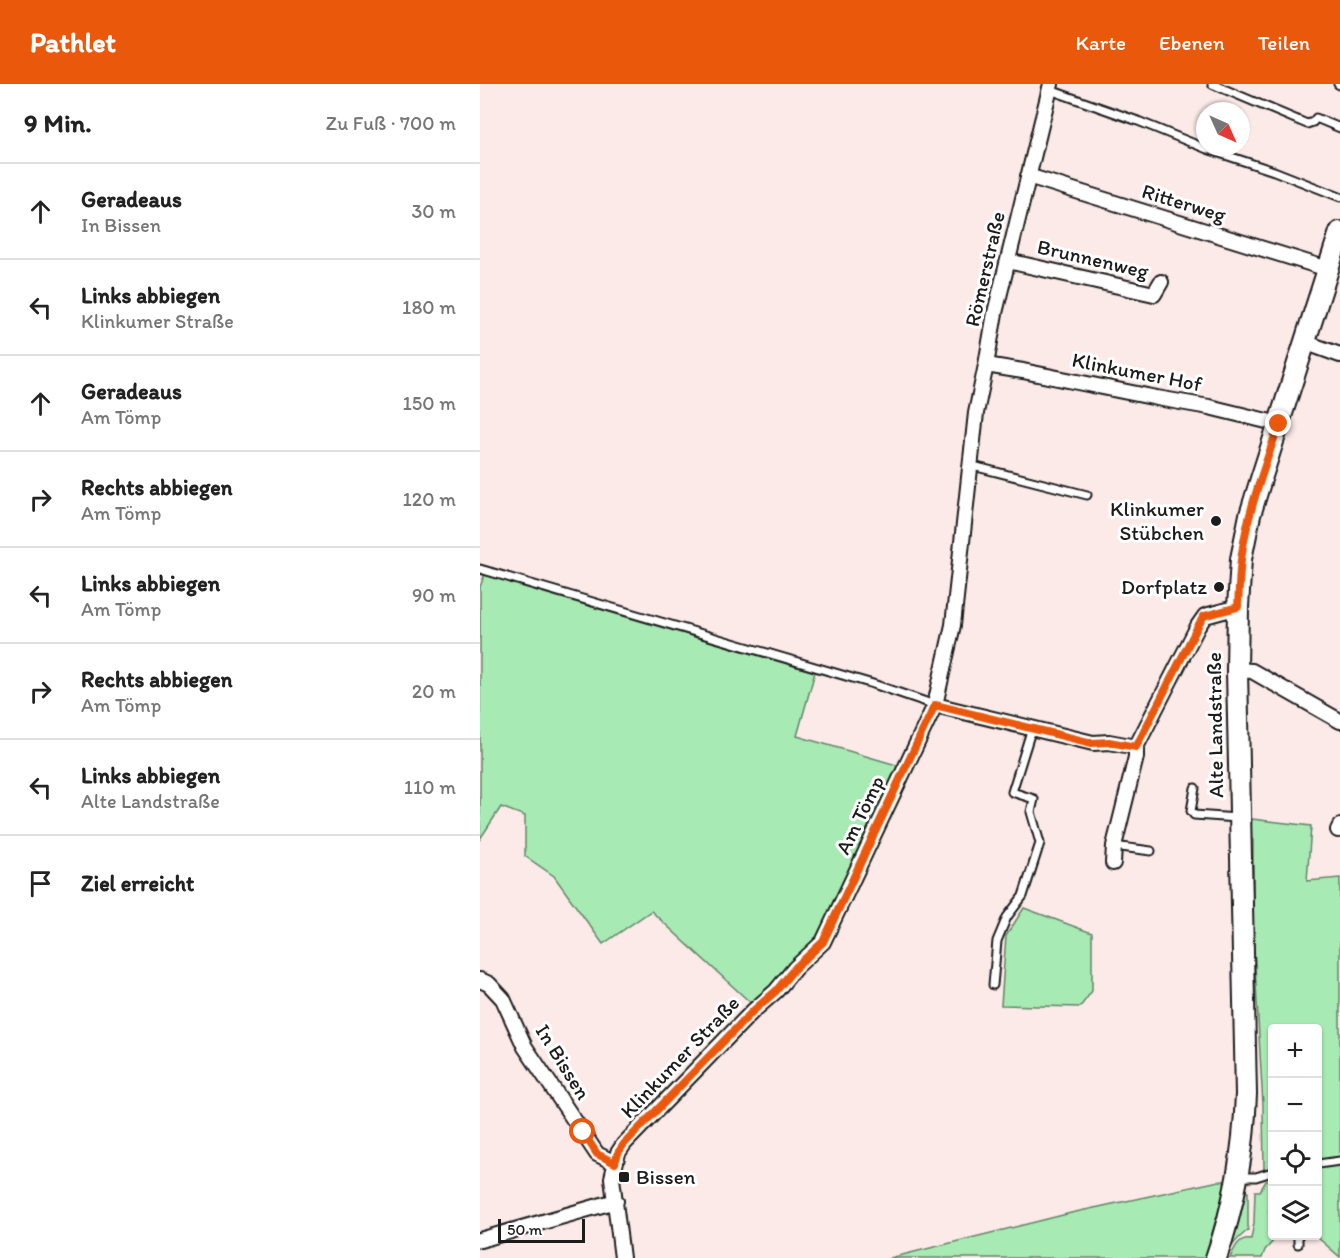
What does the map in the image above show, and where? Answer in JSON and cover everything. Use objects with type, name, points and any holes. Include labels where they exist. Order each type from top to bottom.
[{"type":"main road","name":"Alte Landstraße","points":[[1216,1258],[1231,1209],[1245,1131],[1237,670],[1240,569],[1245,539],[1261,478],[1340,232]]},
{"type":"street","name":"Römerstraße","points":[[935,705],[953,625],[976,412],[995,313],[1049,86]]},
{"type":"street","name":"Ritterweg","points":[[1028,176],[1328,269]]},
{"type":"street","name":"Brunnenweg","points":[[1008,261],[1154,294],[1161,282]]},
{"type":"street","points":[[1304,342],[1340,355]]},
{"type":"street","name":"Klinkumer Hof","points":[[986,365],[1023,370],[1209,407],[1279,424]]},
{"type":"street","points":[[1113,863],[1114,846],[1136,757],[1136,747],[1204,616],[1238,607]]},
{"type":"street","points":[[1237,670],[1252,671],[1340,722]]},
{"type":"street","points":[[935,705],[1092,743],[1109,742],[1136,747]]},
{"type":"street","name":"Am Tömp","points":[[823,942],[935,705]]},
{"type":"street","name":"Klinkumer Straße","points":[[622,1258],[612,1178],[618,1153],[624,1144],[753,1011],[776,991],[795,968],[823,942]]},
{"type":"street","name":"In Bissen","points":[[480,980],[489,984],[503,999],[525,1047],[597,1154],[615,1163]]},
{"type":"street","points":[[480,1240],[616,1201]]},
{"type":"lane","points":[[1212,84],[1307,124],[1316,118],[1340,128]]},
{"type":"lane","points":[[1049,86],[1207,150],[1274,171],[1340,197]]},
{"type":"lane","points":[[969,465],[1087,495]]},
{"type":"lane","points":[[480,569],[873,684],[935,705]]},
{"type":"lane","points":[[993,986],[997,941],[1007,918],[1023,896],[1040,843],[1031,812],[1034,799],[1012,792],[1032,728]]},
{"type":"lane","points":[[1195,788],[1191,811],[1194,815],[1241,827]]},
{"type":"lane","points":[[1114,846],[1151,851]]},
{"type":"lane","points":[[1322,1163],[1340,1161]]},
{"type":"lane","points":[[1238,1177],[1256,1177],[1268,1173]]},
{"type":"green space","points":[[485,574],[815,672],[797,736],[900,766],[838,899],[817,936],[801,956],[753,1005],[651,911],[603,944],[554,876],[525,856],[525,816],[501,807],[480,839],[480,587]]},
{"type":"green space","points":[[1252,819],[1311,826],[1307,881],[1340,878],[1340,1157],[1322,1159],[1322,1024],[1268,1024],[1268,1168],[1264,1169],[1263,1105],[1253,932],[1253,840],[1250,837]]},
{"type":"green space","points":[[1024,908],[1092,933],[1092,991],[1080,1007],[1001,1005],[1006,936]]},
{"type":"green space","points":[[1340,1163],[1340,1257],[1321,1240],[1322,1165]]},
{"type":"green space","points":[[1225,1181],[1222,1199],[1205,1258],[890,1258],[1071,1213]]},
{"type":"green space","points":[[1268,1181],[1268,1240],[1274,1240],[1265,1250],[1262,1258],[1230,1258],[1240,1241],[1251,1239],[1255,1191],[1260,1191]]},
{"type":"green space","points":[[1248,1192],[1248,1230],[1235,1242],[1226,1258],[1223,1258],[1242,1197]]},
{"type":"place","name":"Klinkumer Stübchen","points":[[1216,521]]},
{"type":"place","name":"Dorfplatz","points":[[1219,587]]},
{"type":"place","name":"Bissen","points":[[624,1177]]},
{"type":"route","points":[[583,1132],[597,1154],[615,1163],[624,1144],[823,942],[935,705],[1092,743],[1109,742],[1136,747],[1204,616],[1238,607],[1241,560],[1250,514],[1279,424]]}]
